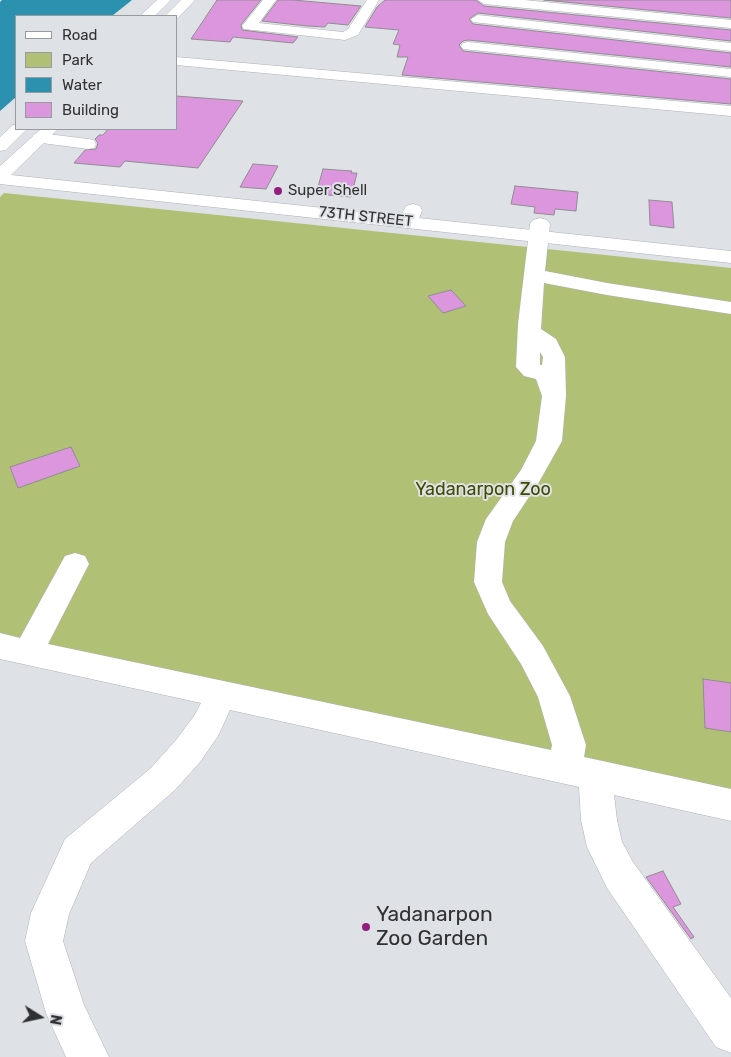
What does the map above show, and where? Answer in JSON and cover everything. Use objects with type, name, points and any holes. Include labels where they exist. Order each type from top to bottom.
[{"type":"street","points":[[148,15],[165,0]]},
{"type":"street","points":[[173,15],[189,0]]},
{"type":"street","points":[[270,0],[249,26],[345,36],[353,32],[373,0]]},
{"type":"street","points":[[445,85],[468,46],[484,0],[610,6],[648,16],[690,13],[731,24]]},
{"type":"street","points":[[628,102],[642,37],[653,0]]},
{"type":"street","points":[[487,89],[532,2]]},
{"type":"street","points":[[600,33],[610,6]]},
{"type":"street","points":[[681,68],[690,13]]},
{"type":"street","points":[[478,19],[554,29],[731,47]]},
{"type":"street","points":[[535,72],[554,29]]},
{"type":"street","points":[[468,46],[508,49],[535,72],[628,102],[731,111]]},
{"type":"street","points":[[178,61],[487,89],[535,72],[636,63],[731,73]]},
{"type":"street","points":[[0,146],[19,130]]},
{"type":"street","points":[[2,172],[45,134],[88,144]]},
{"type":"street","name":"73TH STREET","points":[[2,172],[539,231],[731,257]]},
{"type":"street","points":[[539,231],[529,314],[530,332],[548,344],[554,357],[554,396],[549,441],[544,453],[500,519],[491,542],[488,582],[498,606],[532,655],[554,696],[569,745],[599,820],[605,847],[620,875],[731,1032]]},
{"type":"street","name":"73TH STREET","points":[[539,231],[731,244]]},
{"type":"street","points":[[534,275],[607,289],[731,308]]},
{"type":"street","points":[[75,564],[14,649],[731,805]]},
{"type":"street","points":[[88,1057],[66,1012],[48,957],[44,941],[50,913],[78,851],[170,772],[206,726],[222,694]]},
{"type":"green space","name":"Yadanarpon Zoo","points":[[4,193],[731,268],[731,794],[0,642],[0,197]]},
{"type":"water","points":[[2,0],[132,0],[113,15],[15,15],[15,98],[0,111],[0,2]]},
{"type":"building","points":[[217,0],[261,0],[241,25],[242,30],[298,37],[293,43],[233,37],[230,42],[191,39]]},
{"type":"building","points":[[278,0],[361,6],[348,25],[328,23],[325,27],[262,21]]},
{"type":"building","points":[[385,0],[476,0],[484,6],[731,30],[731,41],[478,13],[469,19],[473,24],[731,53],[731,67],[468,40],[463,41],[459,45],[463,51],[731,79],[731,104],[402,75],[408,57],[397,57],[400,45],[393,44],[399,30],[365,27],[377,7]]},
{"type":"building","points":[[544,0],[731,0],[731,18]]},
{"type":"building","points":[[178,96],[243,101],[198,168],[125,161],[120,167],[74,163],[85,150],[96,149],[98,143],[95,139],[99,135],[103,135],[107,130],[178,130]]},
{"type":"building","points":[[253,164],[278,166],[266,189],[240,187]]},
{"type":"building","points":[[323,169],[357,173],[351,197],[316,194]]},
{"type":"building","points":[[515,186],[578,192],[576,211],[555,209],[554,215],[534,213],[535,207],[511,204]]},
{"type":"building","points":[[649,200],[672,202],[674,228],[650,225]]},
{"type":"building","points":[[451,290],[466,306],[443,313],[428,296]]},
{"type":"building","points":[[71,447],[80,466],[18,488],[10,467]]},
{"type":"building","points":[[703,679],[731,683],[731,732],[705,728]]},
{"type":"building","points":[[663,871],[681,904],[673,907],[694,937],[691,939],[646,877]]},
{"type":"place","name":"Super Shell","points":[[278,191]]},
{"type":"place","name":"Yadanarpon Zoo Garden","points":[[366,927]]}]
